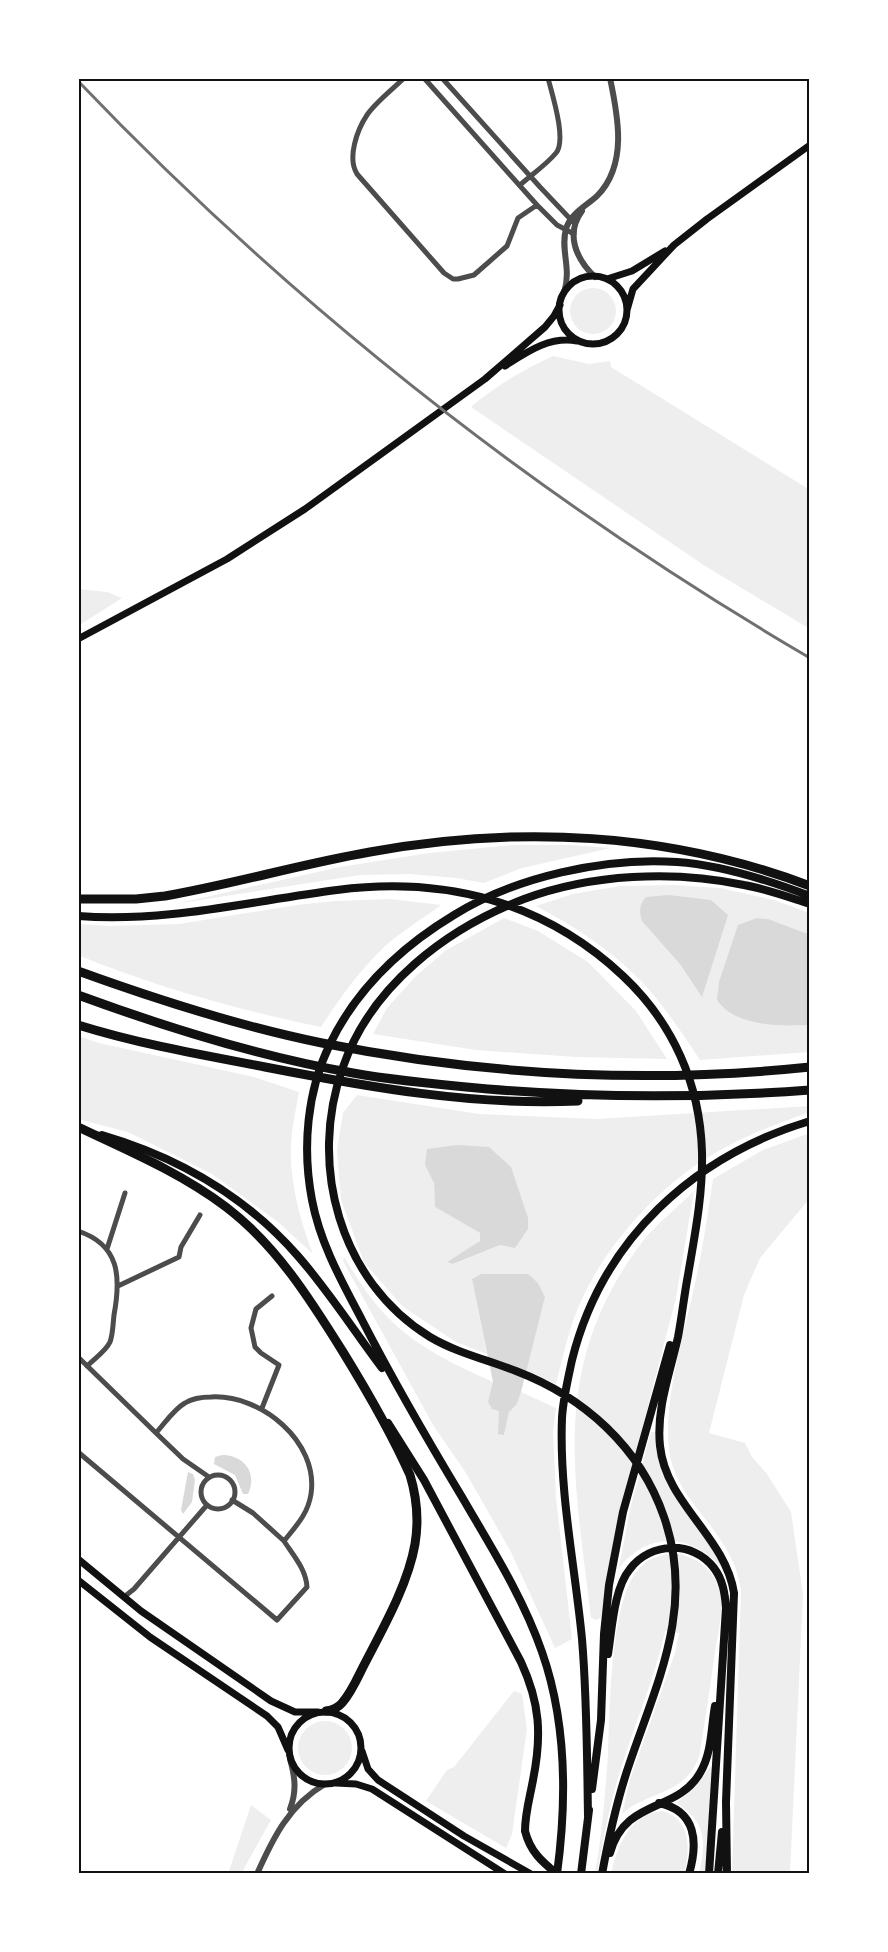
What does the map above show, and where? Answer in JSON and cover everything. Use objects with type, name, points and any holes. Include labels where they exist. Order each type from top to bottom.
[{"type":"highway","points":[[78,899],[117,900],[165,896],[369,852],[417,844],[479,838],[547,836],[636,842],[700,853],[731,860],[810,886]]},
{"type":"highway","points":[[557,1874],[561,1835],[563,1758],[556,1702],[542,1650],[501,1564],[398,1390],[342,1281],[318,1226],[312,1202],[307,1139],[315,1086],[325,1054],[347,1013],[364,989],[385,967],[434,926],[470,905],[535,880],[568,871],[644,861],[676,861],[734,871],[810,896]]},
{"type":"highway","points":[[604,1874],[617,1805],[665,1664],[672,1632],[675,1571],[669,1530],[658,1500],[627,1449],[592,1413],[563,1393],[527,1375],[457,1350],[430,1337],[405,1318],[380,1293],[357,1259],[340,1222],[331,1187],[328,1146],[331,1111],[345,1060],[369,1017],[397,981],[443,942],[480,919],[504,908],[561,888],[619,879],[674,877],[739,884],[810,904]]},
{"type":"highway","points":[[78,916],[124,917],[176,914],[338,890],[422,887],[494,899],[533,915],[566,932],[613,966],[641,993],[670,1036],[687,1070],[699,1113],[702,1164],[700,1206],[678,1335],[661,1408],[660,1443],[666,1472],[672,1485],[722,1555],[733,1581],[735,1606],[726,1802],[727,1874]]},
{"type":"highway","points":[[78,971],[160,1000],[246,1025],[321,1043],[441,1062],[552,1072],[664,1076],[700,1076],[810,1067]]},
{"type":"highway","points":[[78,995],[183,1030],[343,1072],[452,1086],[608,1097]]},
{"type":"highway","points":[[78,1025],[152,1045],[370,1087],[499,1100],[563,1101],[608,1097],[810,1090]]},
{"type":"highway","points":[[588,1816],[584,1668],[564,1484],[562,1443],[564,1401],[576,1344],[597,1292],[614,1263],[632,1237],[659,1207],[701,1172],[722,1159],[761,1139],[810,1121]]},
{"type":"highway","points":[[78,1127],[166,1158],[216,1186],[257,1215],[298,1256],[398,1390]]},
{"type":"highway","points":[[78,1127],[172,1172],[199,1188],[245,1223],[272,1251],[299,1285],[365,1387],[424,1480],[529,1681],[538,1712],[539,1739],[525,1831],[531,1848],[543,1863],[557,1874]]},
{"type":"highway","points":[[581,1874],[601,1720],[606,1606],[619,1533],[685,1290]]},
{"type":"highway","points":[[322,1712],[337,1707],[346,1698],[379,1635],[411,1558],[417,1530],[417,1503],[410,1476],[365,1387]]},
{"type":"highway","points":[[603,1675],[623,1580],[637,1561],[659,1549],[672,1547],[691,1550],[708,1561],[720,1577],[726,1608],[709,1874]]},
{"type":"highway","points":[[604,1874],[612,1848],[622,1827],[637,1814],[672,1798],[689,1786],[700,1774],[708,1751],[722,1667]]},
{"type":"highway","points":[[718,1874],[726,1802]]},
{"type":"highway","points":[[659,1803],[676,1809],[690,1826],[694,1843],[689,1874]]},
{"type":"main road","points":[[485,379],[545,327],[554,316],[564,293],[579,280],[595,277],[607,279],[632,271],[674,245],[810,145]]},
{"type":"main road","points":[[78,639],[267,535],[485,379],[529,351],[549,342],[565,340],[596,344],[613,338],[624,324],[633,289],[674,245]]},
{"type":"main road","points":[[607,279],[622,294],[627,310]]},
{"type":"main road","points":[[560,304],[560,318],[563,326],[571,336],[582,342]]},
{"type":"main road","points":[[78,1559],[124,1597],[271,1701],[295,1712],[342,1715],[358,1733],[368,1769],[378,1780],[464,1836],[528,1872]]},
{"type":"main road","points":[[78,1580],[150,1637],[267,1716],[278,1727],[290,1759],[296,1771],[303,1777],[311,1782],[356,1784],[372,1789],[505,1874]]},
{"type":"main road","points":[[288,1750],[291,1734],[297,1724],[306,1716],[322,1712]]},
{"type":"main road","points":[[334,1783],[353,1771],[359,1759],[361,1745]]},
{"type":"street","points":[[404,78],[367,115],[355,145],[354,167],[357,174],[444,273],[453,279],[474,275],[507,246],[518,218],[537,205]]},
{"type":"street","points":[[424,78],[537,205],[565,231],[574,234]]},
{"type":"street","points":[[442,78],[573,221],[574,245],[580,260],[595,277]]},
{"type":"street","points":[[520,185],[556,153],[559,146],[558,120],[548,78]]},
{"type":"street","points":[[564,293],[568,273],[565,231],[608,183],[617,154],[618,120],[610,78]]},
{"type":"street","points":[[107,1249],[125,1193]]},
{"type":"street","points":[[118,1286],[179,1257],[181,1247],[200,1215]]},
{"type":"street","points":[[78,1231],[95,1239],[107,1249],[116,1265],[118,1286],[110,1343],[87,1366]]},
{"type":"street","points":[[262,1408],[279,1365],[255,1347],[252,1328],[256,1309],[272,1296]]},
{"type":"street","points":[[78,1357],[183,1459],[209,1477]]},
{"type":"street","points":[[156,1433],[184,1403],[199,1397],[230,1398],[262,1408],[291,1434],[305,1453],[312,1479],[311,1496],[306,1514],[284,1541]]},
{"type":"street","points":[[78,1452],[277,1620],[306,1587],[306,1578],[301,1566],[284,1541],[253,1513],[232,1500]]},
{"type":"street","points":[[220,1475],[230,1480],[234,1490],[232,1500],[223,1508],[212,1508],[204,1501],[202,1485],[209,1477],[220,1475]]},
{"type":"street","points":[[124,1597],[134,1589],[207,1505]]},
{"type":"street","points":[[288,1815],[295,1789],[294,1772],[290,1759]]},
{"type":"street","points":[[257,1874],[269,1846],[288,1815],[305,1796],[325,1784]]},
{"type":"shaded area","points":[[593,288],[609,295],[616,311],[609,327],[593,334],[577,327],[570,311],[577,295]]},
{"type":"shaded area","points":[[553,356],[589,364],[610,361],[611,367],[810,490],[810,629],[705,566],[471,407],[510,378]]},
{"type":"shaded area","points":[[78,589],[107,592],[122,598],[78,626]]},
{"type":"shaded area","points":[[512,845],[572,845],[611,848],[522,868],[484,883],[410,874],[360,875],[175,904],[340,867],[429,853]]},
{"type":"shaded area","points":[[674,885],[720,888],[774,900],[810,913],[810,1052],[700,1060],[665,1009],[629,970],[592,939],[536,906],[573,894],[620,886]]},
{"type":"shaded area","points":[[668,895],[711,900],[728,915],[702,997],[680,964],[642,921],[640,908],[646,897]]},
{"type":"shaded area","points":[[390,899],[441,905],[378,953],[362,970],[321,1027],[198,997],[78,955],[78,924],[110,926],[179,924],[297,905]]},
{"type":"shaded area","points":[[504,918],[538,931],[588,962],[636,1011],[667,1059],[576,1057],[476,1050],[373,1034],[387,1008],[416,976],[445,951]]},
{"type":"shaded area","points":[[757,918],[768,919],[810,935],[810,1025],[773,1025],[747,1020],[725,1009],[717,1000],[719,982],[738,925]]},
{"type":"shaded area","points":[[78,1036],[99,1043],[254,1077],[299,1092],[293,1124],[292,1171],[300,1214],[313,1254],[278,1222],[212,1174],[128,1132],[78,1119]]},
{"type":"shaded area","points":[[357,1095],[479,1114],[597,1119],[810,1106],[810,1112],[768,1127],[715,1153],[683,1174],[648,1205],[617,1241],[591,1281],[577,1311],[556,1384],[526,1370],[545,1297],[472,1279],[487,1354],[456,1342],[402,1306],[364,1262],[341,1200],[337,1149],[343,1113]],"holes":[[[426,1165],[500,1245],[454,1264],[448,1262],[480,1241],[480,1233],[435,1207],[434,1183]]]},
{"type":"shaded area","points":[[810,1133],[810,1198],[760,1258],[744,1295],[709,1433],[745,1443],[752,1457],[767,1474],[791,1512],[803,1594],[790,1874],[732,1874],[741,1590],[728,1552],[677,1478],[669,1447],[670,1398],[699,1262],[713,1179],[763,1150]]},
{"type":"shaded area","points":[[457,1145],[489,1147],[511,1167],[528,1218],[528,1229],[515,1248],[500,1245],[453,1264],[447,1262],[480,1241],[480,1233],[435,1207],[434,1183],[425,1165],[427,1149]]},
{"type":"shaded area","points":[[694,1191],[676,1298],[614,1537],[601,1617],[597,1620],[591,1618],[575,1473],[575,1428],[580,1383],[590,1339],[609,1294],[643,1241]]},
{"type":"shaded area","points":[[344,1257],[376,1304],[405,1333],[433,1352],[493,1382],[504,1435],[509,1411],[517,1404],[521,1392],[556,1408],[553,1431],[556,1498],[572,1639],[555,1648],[511,1552],[466,1473],[433,1425],[343,1261]]},
{"type":"shaded area","points":[[481,1274],[528,1274],[538,1283],[545,1297],[521,1392],[517,1404],[509,1412],[504,1435],[498,1434],[499,1411],[492,1409],[488,1402],[493,1382],[472,1279]]},
{"type":"shaded area","points":[[651,1432],[655,1432],[657,1454],[671,1490],[724,1571],[700,1549],[672,1541],[658,1542],[644,1547],[631,1555],[619,1568],[630,1509]]},
{"type":"shaded area","points":[[222,1455],[237,1458],[247,1467],[251,1479],[248,1494],[243,1494],[235,1475],[214,1464],[215,1457]]},
{"type":"shaded area","points":[[188,1472],[193,1474],[195,1480],[192,1502],[183,1514],[181,1510]]},
{"type":"shaded area","points":[[673,1553],[689,1557],[708,1570],[717,1584],[721,1599],[720,1622],[699,1757],[692,1770],[675,1786],[643,1800],[622,1814],[630,1779],[675,1653],[679,1633],[665,1631],[617,1783],[597,1874],[595,1874],[606,1785],[613,1659],[621,1607],[628,1587],[644,1563]]},
{"type":"shaded area","points":[[514,1691],[522,1694],[527,1729],[512,1834],[506,1848],[426,1801],[447,1770],[454,1767]]},
{"type":"shaded area","points":[[320,1721],[330,1721],[344,1729],[350,1738],[352,1748],[350,1758],[344,1767],[330,1775],[320,1775],[303,1763],[298,1753],[298,1743],[310,1726]]},
{"type":"shaded area","points":[[711,1767],[713,1773],[705,1874],[699,1874],[703,1852],[702,1834],[694,1818],[676,1803],[687,1795]]},
{"type":"shaded area","points":[[251,1805],[271,1820],[241,1874],[228,1874]]},
{"type":"shaded area","points":[[663,1811],[679,1821],[687,1837],[684,1874],[611,1874],[617,1853],[627,1833],[642,1818]]},
{"type":"railway","points":[[78,81],[160,164],[246,244],[333,321],[424,395],[517,466],[612,533],[710,597],[810,658]]}]
